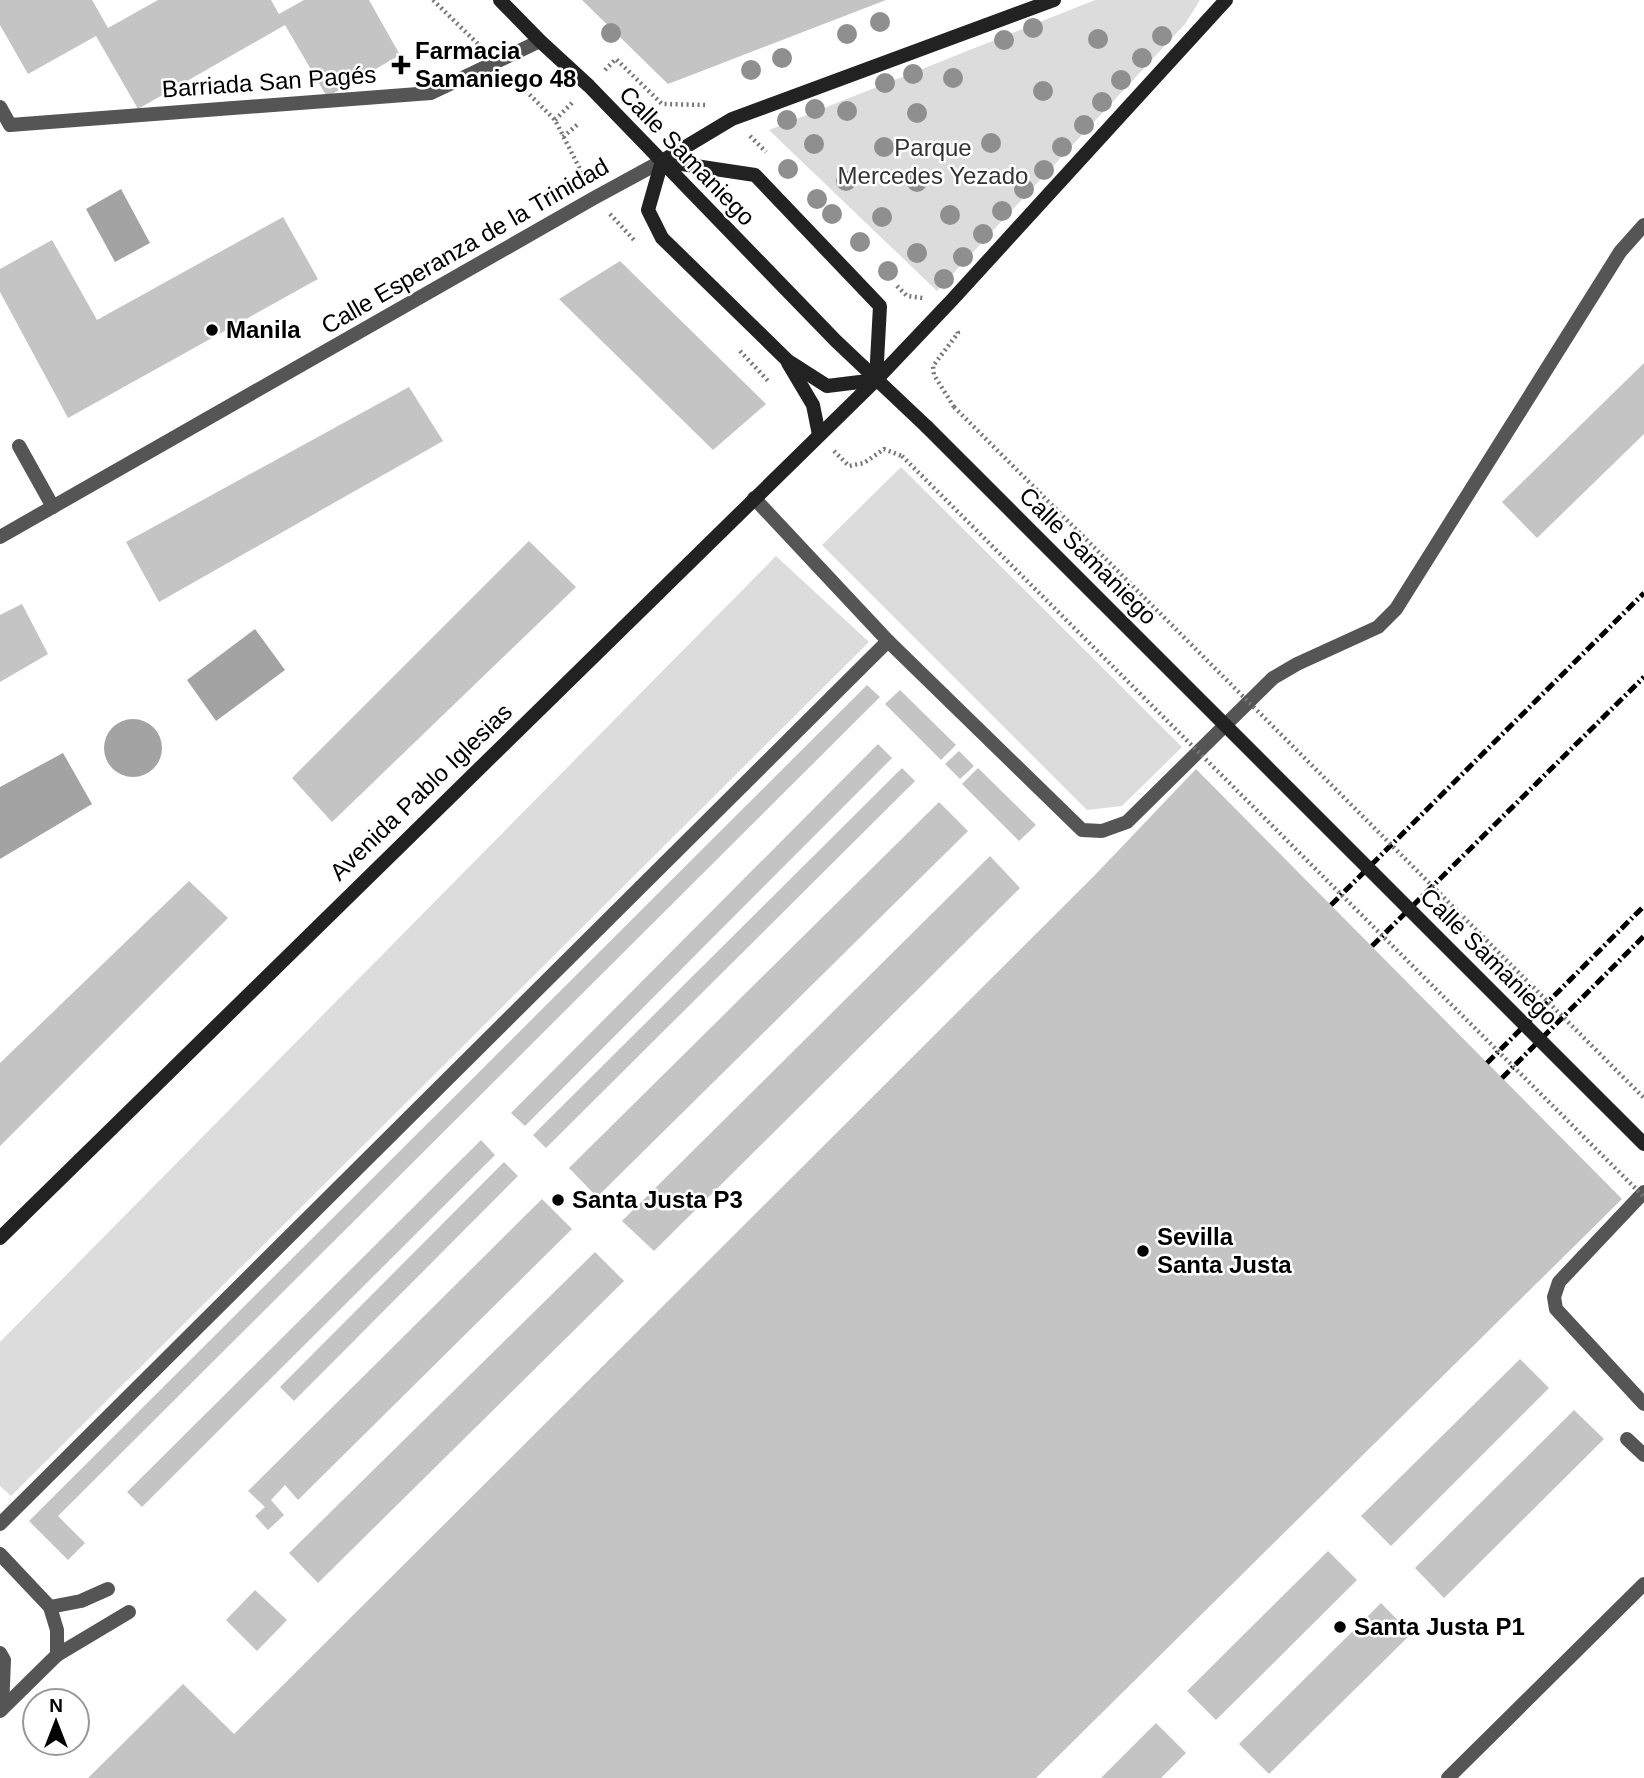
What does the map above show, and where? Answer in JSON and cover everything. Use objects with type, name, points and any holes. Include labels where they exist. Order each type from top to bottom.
[{"type":"main road","name":"Calle Samaniego","points":[[500,0],[589,86],[752,256],[927,427],[1644,1144]]},
{"type":"main road","points":[[662,161],[755,175],[880,306],[876,380],[827,386],[785,359],[662,238],[648,210],[662,161],[732,119],[1054,0]]},
{"type":"main road","name":"Avenida Pablo Iglesias","points":[[0,1238],[876,380],[1225,0]]},
{"type":"main road","points":[[785,359],[813,405],[819,435]]},
{"type":"street","name":"Barriada San Pagés","points":[[0,107],[10,125],[431,93],[540,41]]},
{"type":"street","name":"Calle Esperanza de la Trinidad","points":[[0,537],[662,161]]},
{"type":"street","points":[[754,498],[888,641],[1082,830],[1102,831],[1127,822],[1273,678],[1378,626],[1396,609],[1620,253],[1644,225]]},
{"type":"street","points":[[19,446],[53,507]]},
{"type":"street","points":[[0,1524],[888,641]]},
{"type":"street","points":[[1644,1194],[1559,1282],[1554,1297],[1556,1309],[1644,1404]]},
{"type":"street","points":[[1627,1439],[1644,1455]]},
{"type":"street","points":[[0,1554],[50,1607],[57,1630],[57,1655]]},
{"type":"street","points":[[1448,1778],[1644,1584]]},
{"type":"street","points":[[50,1607],[81,1601],[108,1588]]},
{"type":"street","points":[[1,1710],[57,1655],[129,1612]]},
{"type":"street","points":[[0,1653],[4,1660],[1,1710]]},
{"type":"path","points":[[605,70],[616,59],[662,104],[714,106]]},
{"type":"path","points":[[565,110],[555,120],[582,174]]},
{"type":"path","points":[[563,137],[578,124]]},
{"type":"path","points":[[952,323],[958,332],[933,366],[934,375],[954,407],[1644,1098]]},
{"type":"path","points":[[837,454],[849,466],[864,463],[884,449],[902,456],[1644,1194]]},
{"type":"green space","name":"Parque Mercedes Yezado","points":[[1095,0],[1200,0],[1185,24],[937,291],[769,130]]},
{"type":"green space","points":[[901,467],[1182,747],[1122,806],[1087,810],[822,545]]},
{"type":"green space","points":[[776,556],[869,642],[11,1496],[0,1486],[0,1342]]},
{"type":"shaded area","points":[[121,189],[150,243],[115,262],[86,209]]},
{"type":"shaded area","points":[[255,629],[285,670],[216,721],[187,680]]},
{"type":"shaded area","points":[[127,719],[139,719],[154,727],[162,742],[162,754],[154,769],[139,777],[127,777],[112,769],[104,754],[104,742],[112,727]]},
{"type":"shaded area","points":[[63,753],[92,804],[0,859],[0,787]]},
{"type":"building","points":[[0,0],[92,0],[108,28],[158,0],[271,0],[279,14],[304,0],[369,0],[400,55],[327,97],[285,25],[138,109],[96,36],[28,74],[0,25]]},
{"type":"building","points":[[582,0],[886,0],[668,84]]},
{"type":"building","points":[[283,217],[318,279],[68,418],[0,292],[0,269],[52,240],[97,320]]},
{"type":"building","points":[[620,261],[766,404],[713,450],[559,299]]},
{"type":"building","points":[[1644,363],[1644,434],[1537,538],[1502,502]]},
{"type":"building","points":[[409,387],[443,441],[159,602],[126,542]]},
{"type":"building","points":[[529,541],[576,587],[332,822],[292,778]]},
{"type":"building","points":[[22,604],[48,654],[0,682],[0,615]]},
{"type":"building","points":[[867,685],[880,697],[58,1516],[85,1543],[68,1560],[29,1521]]},
{"type":"building","points":[[900,690],[956,745],[941,760],[885,704]]},
{"type":"building","points":[[878,744],[892,758],[525,1126],[511,1113]]},
{"type":"building","points":[[959,751],[974,766],[960,779],[945,764]]},
{"type":"building","points":[[902,768],[915,781],[546,1148],[533,1135]]},
{"type":"building","points":[[978,768],[1036,825],[1019,841],[962,784]]},
{"type":"building","name":"Sevilla Santa Justa","points":[[1196,769],[1622,1199],[1036,1778],[88,1778],[183,1684],[234,1734],[1094,876]]},
{"type":"building","points":[[939,802],[968,831],[597,1197],[569,1168]]},
{"type":"building","points":[[990,856],[1020,888],[654,1251],[622,1221]]},
{"type":"building","points":[[189,881],[228,918],[0,1146],[0,1063]]},
{"type":"building","points":[[481,1140],[495,1155],[142,1507],[127,1492]]},
{"type":"building","points":[[504,1162],[518,1176],[294,1401],[280,1387]]},
{"type":"building","points":[[542,1199],[572,1229],[298,1500],[285,1485],[271,1500],[284,1515],[268,1530],[255,1516],[265,1507],[248,1491]]},
{"type":"building","points":[[595,1252],[624,1281],[318,1583],[289,1553]]},
{"type":"building","points":[[1520,1359],[1549,1388],[1391,1546],[1361,1516]]},
{"type":"building","points":[[1574,1410],[1604,1439],[1444,1598],[1415,1568]]},
{"type":"building","points":[[1328,1551],[1357,1580],[1216,1720],[1187,1691]]},
{"type":"building","points":[[255,1590],[287,1620],[257,1651],[226,1620]]},
{"type":"building","points":[[1381,1603],[1411,1634],[1269,1774],[1239,1744]]},
{"type":"building","points":[[1156,1723],[1186,1753],[1161,1778],[1101,1778]]},
{"type":"railway","points":[[1331,905],[1644,593]]},
{"type":"railway","points":[[1372,946],[1644,677]]},
{"type":"railway","points":[[1487,1063],[1644,906]]},
{"type":"railway","points":[[1502,1078],[1644,936]]},
{"type":"place","name":"Farmacia Samaniego 48","points":[[401,65]]},
{"type":"place","name":"Manila","points":[[212,330]]},
{"type":"place","name":"Santa Justa P3","points":[[558,1200]]},
{"type":"place","name":"Sevilla Santa Justa","points":[[1143,1251]]},
{"type":"place","name":"Santa Justa P1","points":[[1340,1627]]}]
